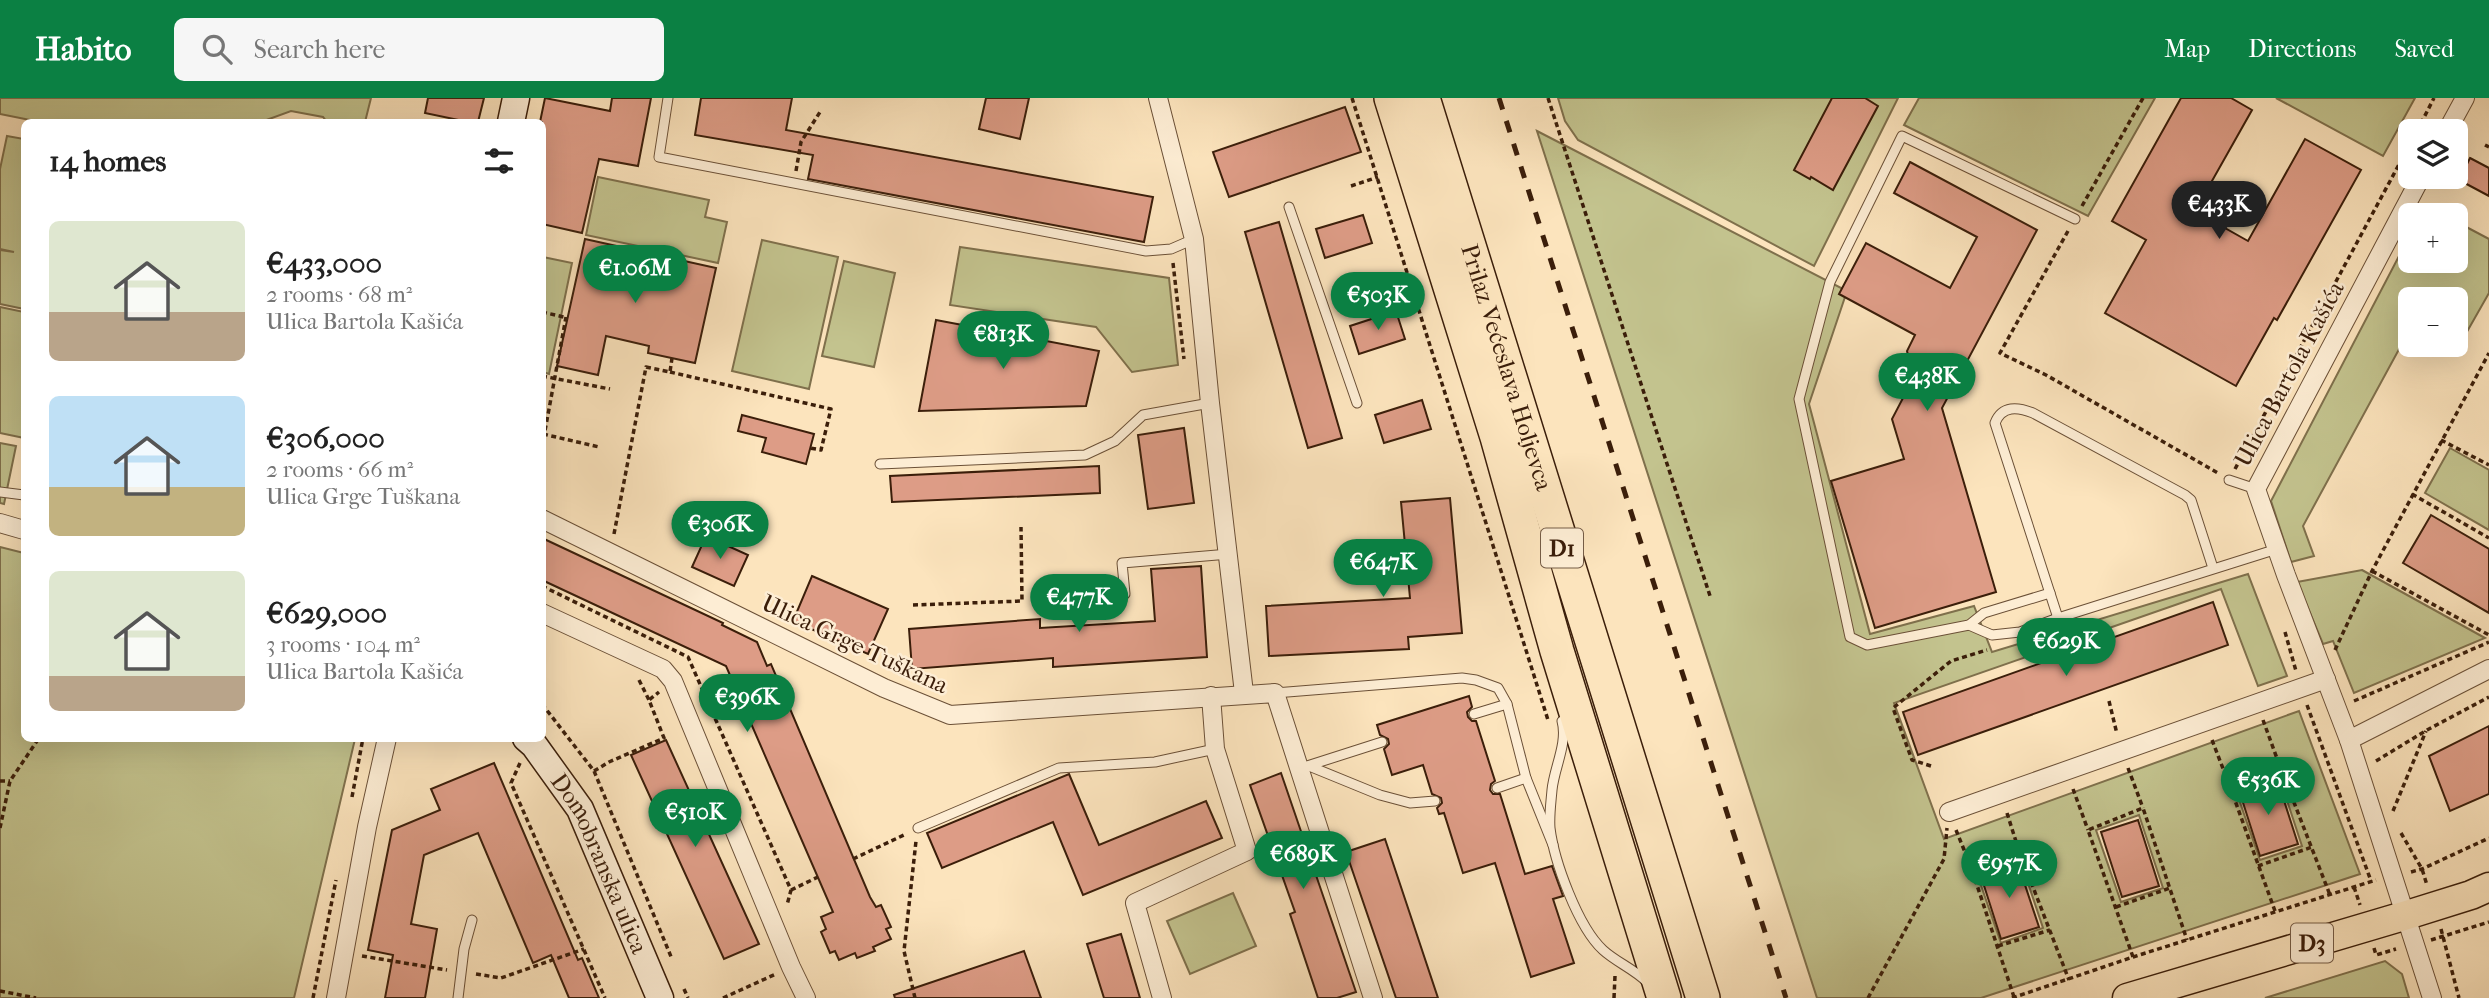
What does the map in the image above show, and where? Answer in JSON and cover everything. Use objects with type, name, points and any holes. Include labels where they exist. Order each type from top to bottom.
[{"type":"highway","name":"Prilaz Većeslava Holjevca","points":[[1391,98],[1497,437],[1555,663],[1662,998]]},
{"type":"highway","name":"Prilaz Većeslava Holjevca","points":[[1423,98],[1703,998]]},
{"type":"main road","points":[[512,119],[516,98]]},
{"type":"main road","name":"Domobranska ulica","points":[[525,747],[534,745],[580,809],[660,998]]},
{"type":"main road","name":"D3","points":[[2127,998],[2483,891]]},
{"type":"street","points":[[1158,98],[1194,239],[1210,404],[1244,693]]},
{"type":"street","points":[[2453,119],[2465,98]]},
{"type":"street","name":"Ulica Bartola Kašića","points":[[2415,189],[2256,489],[2349,740],[2432,998]]},
{"type":"street","name":"Ulica Grge Tuškana","points":[[546,521],[884,688],[950,715],[1275,693]]},
{"type":"street","points":[[0,523],[21,529]]},
{"type":"street","points":[[546,615],[663,669],[673,681],[806,998]]},
{"type":"street","points":[[2349,740],[2489,669]]},
{"type":"street","points":[[1949,812],[2326,679]]},
{"type":"street","points":[[1275,693],[1304,767],[1373,998]]},
{"type":"street","points":[[1162,998],[1135,903],[1247,850],[1215,749],[1210,696]]},
{"type":"street","points":[[336,998],[386,742]]},
{"type":"lane","points":[[668,98],[659,157],[1146,251],[1171,249],[1194,239]]},
{"type":"lane","points":[[2050,593],[1984,613],[1969,625],[1867,645],[1850,637],[1799,399],[1830,282],[1902,136],[2075,219]]},
{"type":"lane","points":[[1289,207],[1357,403]]},
{"type":"lane","points":[[880,464],[1085,455],[1115,441],[1143,415],[1210,404]]},
{"type":"lane","points":[[2059,623],[1995,423],[2006,410],[2018,407],[2033,413],[2185,495],[2191,500],[2213,568]]},
{"type":"lane","points":[[2229,480],[2256,489]]},
{"type":"lane","points":[[0,492],[21,495]]},
{"type":"lane","points":[[1969,625],[1992,635],[2059,623],[2213,568],[2277,549]]},
{"type":"lane","points":[[1046,604],[1125,594],[1122,563],[1229,554]]},
{"type":"lane","name":"Ulica Grge Tuškana","points":[[1275,693],[1462,678],[1498,688],[1507,704]]},
{"type":"lane","points":[[1474,714],[1507,704],[1526,778],[1584,926],[1602,950],[1644,979],[1662,998]]},
{"type":"lane","points":[[1553,845],[1549,824],[1553,777],[1564,729],[1561,716]]},
{"type":"lane","points":[[1304,767],[1382,742]]},
{"type":"lane","points":[[918,828],[1059,768],[1155,762],[1215,749]]},
{"type":"lane","points":[[1304,767],[1380,795],[1410,803],[1435,802]]},
{"type":"lane","points":[[1497,788],[1526,778]]},
{"type":"lane","points":[[458,998],[464,949],[472,920]]},
{"type":"path","points":[[1353,98],[1559,755]]},
{"type":"path","points":[[1548,98],[1711,599]]},
{"type":"path","points":[[2143,98],[2000,353],[2046,375],[2229,480],[2398,166]]},
{"type":"path","points":[[2423,119],[2434,98]]},
{"type":"path","points":[[794,182],[801,142],[820,113]]},
{"type":"path","points":[[1351,186],[1378,177]]},
{"type":"path","points":[[546,313],[567,318],[546,423]]},
{"type":"path","points":[[2332,657],[2372,571],[2489,353]]},
{"type":"path","points":[[670,373],[672,358]]},
{"type":"path","points":[[613,540],[646,367],[831,409],[821,450],[810,448]]},
{"type":"path","points":[[546,377],[610,389]]},
{"type":"path","points":[[546,434],[599,447]]},
{"type":"path","points":[[2441,439],[2489,466]]},
{"type":"path","points":[[2412,494],[2489,538]]},
{"type":"path","points":[[912,605],[1021,601],[1021,527]]},
{"type":"path","points":[[2372,571],[2489,635]]},
{"type":"path","points":[[2059,623],[2088,634]]},
{"type":"path","points":[[2284,626],[2301,689],[2371,881]]},
{"type":"path","points":[[2349,703],[2489,642]]},
{"type":"path","points":[[1931,766],[1912,760],[1893,708],[1951,661]]},
{"type":"path","points":[[594,772],[609,762],[664,738],[649,701],[693,669]]},
{"type":"path","points":[[2371,764],[2489,697]]},
{"type":"path","points":[[2257,704],[2330,895]]},
{"type":"path","points":[[549,722],[554,716]]},
{"type":"path","points":[[2205,722],[2275,912]]},
{"type":"path","points":[[2391,816],[2427,730]]},
{"type":"path","points":[[0,828],[10,781],[36,742]]},
{"type":"path","points":[[525,747],[511,783],[605,998]]},
{"type":"path","points":[[2229,784],[2279,764]]},
{"type":"path","points":[[2067,771],[2133,957]]},
{"type":"path","points":[[0,781],[10,781]]},
{"type":"path","points":[[2001,794],[2069,980]]},
{"type":"path","points":[[2088,830],[2143,808],[2187,940]]},
{"type":"path","points":[[1949,812],[1971,867],[2013,998],[2371,881],[2422,869],[2489,838]]},
{"type":"path","points":[[1868,998],[1944,859],[1949,812]]},
{"type":"path","points":[[853,859],[918,828]]},
{"type":"path","points":[[915,998],[904,951],[918,828]]},
{"type":"path","points":[[2258,866],[2312,847]]},
{"type":"path","points":[[1971,867],[2020,851]]},
{"type":"path","points":[[791,890],[818,877]]},
{"type":"path","points":[[2115,907],[2170,888]]},
{"type":"path","points":[[1997,947],[2050,930]]},
{"type":"path","points":[[360,956],[501,978],[584,949]]},
{"type":"path","points":[[1614,998],[1616,960]]},
{"type":"path","points":[[723,998],[791,967]]},
{"type":"path","points":[[0,991],[36,998]]},
{"type":"green space","points":[[0,98],[371,98],[366,119],[325,119],[291,111],[269,119],[25,119],[0,114]]},
{"type":"green space","points":[[1558,98],[1898,98],[1814,266],[1578,140],[1565,121]]},
{"type":"green space","points":[[1919,98],[2155,98],[2088,216],[1904,125]]},
{"type":"green space","points":[[2276,98],[2415,98],[2403,119],[2398,119],[2398,129],[2383,156]]},
{"type":"green space","points":[[1537,131],[1847,291],[1809,404],[1870,634],[1974,606],[1992,652],[2248,574],[2287,676],[2258,686],[2221,589],[1894,703],[1944,839],[2299,711],[2360,874],[1981,998],[1817,998]],"holes":[[[2278,773],[2302,846],[2260,860],[2235,788]],[[2139,815],[2163,888],[2121,902],[2096,830]],[[2019,856],[2043,928],[2001,943],[1976,871]]]},
{"type":"green space","points":[[7,136],[21,138],[21,308],[0,304],[0,250],[14,252],[0,249],[0,169]]},
{"type":"green space","points":[[598,177],[709,200],[705,217],[727,222],[718,263],[586,235]]},
{"type":"green space","points":[[2468,228],[2489,239],[2489,293],[2468,330],[2468,287],[2398,287],[2398,351],[2303,526],[2314,556],[2291,562],[2271,501],[2398,258],[2398,273],[2468,273]]},
{"type":"green space","points":[[762,240],[838,257],[809,389],[732,371]]},
{"type":"green space","points":[[960,247],[1169,278],[1178,365],[1132,372],[1096,327],[950,305]]},
{"type":"green space","points":[[546,258],[572,263],[549,374],[546,373]]},
{"type":"green space","points":[[844,261],[895,273],[874,367],[822,356]]},
{"type":"green space","points":[[0,307],[21,311],[21,437],[0,433]]},
{"type":"green space","points":[[0,443],[16,446],[4,504],[0,503]]},
{"type":"green space","points":[[2450,448],[2489,470],[2489,530],[2425,493]]},
{"type":"green space","points":[[0,547],[21,552],[21,742],[354,742],[294,998],[0,998]]},
{"type":"green space","points":[[2362,570],[2485,638],[2354,693],[2333,641],[2323,644],[2297,582]]},
{"type":"green space","points":[[1233,893],[1256,946],[1190,974],[1167,921]]},
{"type":"green space","points":[[2385,961],[2402,974],[2409,998],[2265,998]]},
{"type":"building","points":[[428,98],[484,98],[479,119],[454,119],[425,113]]},
{"type":"building","points":[[545,98],[610,111],[612,98],[651,98],[638,166],[599,159],[582,233],[546,225],[546,119],[541,119]]},
{"type":"building","points":[[701,98],[792,98],[786,130],[1153,197],[1144,242],[808,179],[813,155],[695,135]]},
{"type":"building","points":[[986,98],[1029,98],[1020,139],[979,129]]},
{"type":"building","points":[[1832,98],[1865,98],[1878,106],[1833,190],[1794,170]]},
{"type":"building","points":[[2181,98],[2231,98],[2252,110],[2195,211],[2248,241],[2305,139],[2361,170],[2277,320],[2274,318],[2236,386],[2105,313],[2146,240],[2112,221]]},
{"type":"building","points":[[1345,107],[1361,152],[1229,197],[1213,152]]},
{"type":"building","points":[[2470,158],[2489,168],[2489,196],[2468,185]]},
{"type":"building","points":[[1910,162],[2037,230],[1942,408],[1996,592],[1875,628],[1831,481],[1904,459],[1892,419],[1914,377],[1907,351],[1915,335],[1839,294],[1866,243],[1950,288],[1977,237],[1894,193]]},
{"type":"building","points":[[1363,215],[1372,243],[1325,258],[1316,229]]},
{"type":"building","points":[[1279,222],[1342,438],[1308,448],[1245,232]]},
{"type":"building","points":[[585,239],[716,268],[695,363],[648,353],[649,346],[606,336],[598,375],[557,366]]},
{"type":"building","points":[[1396,311],[1405,339],[1359,354],[1350,326]]},
{"type":"building","points":[[936,320],[1099,351],[1086,406],[919,411]]},
{"type":"building","points":[[1422,400],[1431,429],[1384,443],[1375,415]]},
{"type":"building","points":[[742,415],[814,434],[806,464],[762,452],[766,438],[738,431]]},
{"type":"building","points":[[1184,428],[1194,503],[1148,509],[1138,435]]},
{"type":"building","points":[[1099,466],[1100,493],[892,502],[890,476]]},
{"type":"building","points":[[1450,498],[1462,633],[1408,637],[1409,649],[1269,656],[1266,606],[1410,598],[1401,502]]},
{"type":"building","points":[[2431,515],[2489,549],[2489,613],[2403,563]]},
{"type":"building","points":[[706,536],[748,555],[734,586],[692,567]]},
{"type":"building","points":[[546,540],[723,623],[722,625],[757,642],[767,666],[771,664],[870,897],[876,907],[881,905],[891,927],[886,929],[891,939],[873,947],[875,951],[857,958],[855,953],[839,960],[835,951],[830,953],[821,932],[826,929],[821,917],[833,912],[726,666],[546,582]]},
{"type":"building","points":[[1201,566],[1207,657],[1053,667],[1053,658],[912,669],[909,629],[1040,619],[1040,628],[1155,621],[1151,569]]},
{"type":"building","points":[[812,576],[888,609],[868,654],[793,621]]},
{"type":"building","points":[[2213,602],[2228,645],[1918,755],[1903,712]]},
{"type":"building","points":[[1469,696],[1472,707],[1467,712],[1468,717],[1476,721],[1495,781],[1490,790],[1493,794],[1500,794],[1525,874],[1552,866],[1563,896],[1553,899],[1574,963],[1531,977],[1495,863],[1463,873],[1444,813],[1439,814],[1437,808],[1442,803],[1441,798],[1432,794],[1423,765],[1392,775],[1384,749],[1389,744],[1388,739],[1380,735],[1377,725]]},
{"type":"building","points":[[2489,726],[2489,794],[2450,811],[2429,756]]},
{"type":"building","points":[[666,740],[759,944],[724,959],[631,755]]},
{"type":"building","points":[[494,763],[578,960],[582,958],[599,998],[569,998],[551,955],[533,963],[478,833],[424,855],[411,924],[437,929],[425,998],[385,998],[393,955],[368,950],[392,830],[440,810],[431,789]]},
{"type":"building","points":[[1281,773],[1356,992],[1337,998],[1318,998],[1290,914],[1295,912],[1250,785]]},
{"type":"building","points":[[1069,774],[1099,845],[1206,801],[1222,838],[1083,895],[1053,822],[942,868],[927,833]]},
{"type":"building","points":[[2277,779],[2298,844],[2260,856],[2239,790]]},
{"type":"building","points":[[2138,820],[2159,886],[2122,897],[2101,832]]},
{"type":"building","points":[[1385,839],[1438,998],[1396,998],[1346,852]]},
{"type":"building","points":[[2017,861],[2039,927],[2001,939],[1980,873]]},
{"type":"building","points":[[1121,934],[1140,998],[1104,998],[1087,944]]},
{"type":"building","points":[[1024,951],[1041,998],[895,998],[894,995]]},
{"type":"railway","points":[[1499,98],[1786,998]]}]
